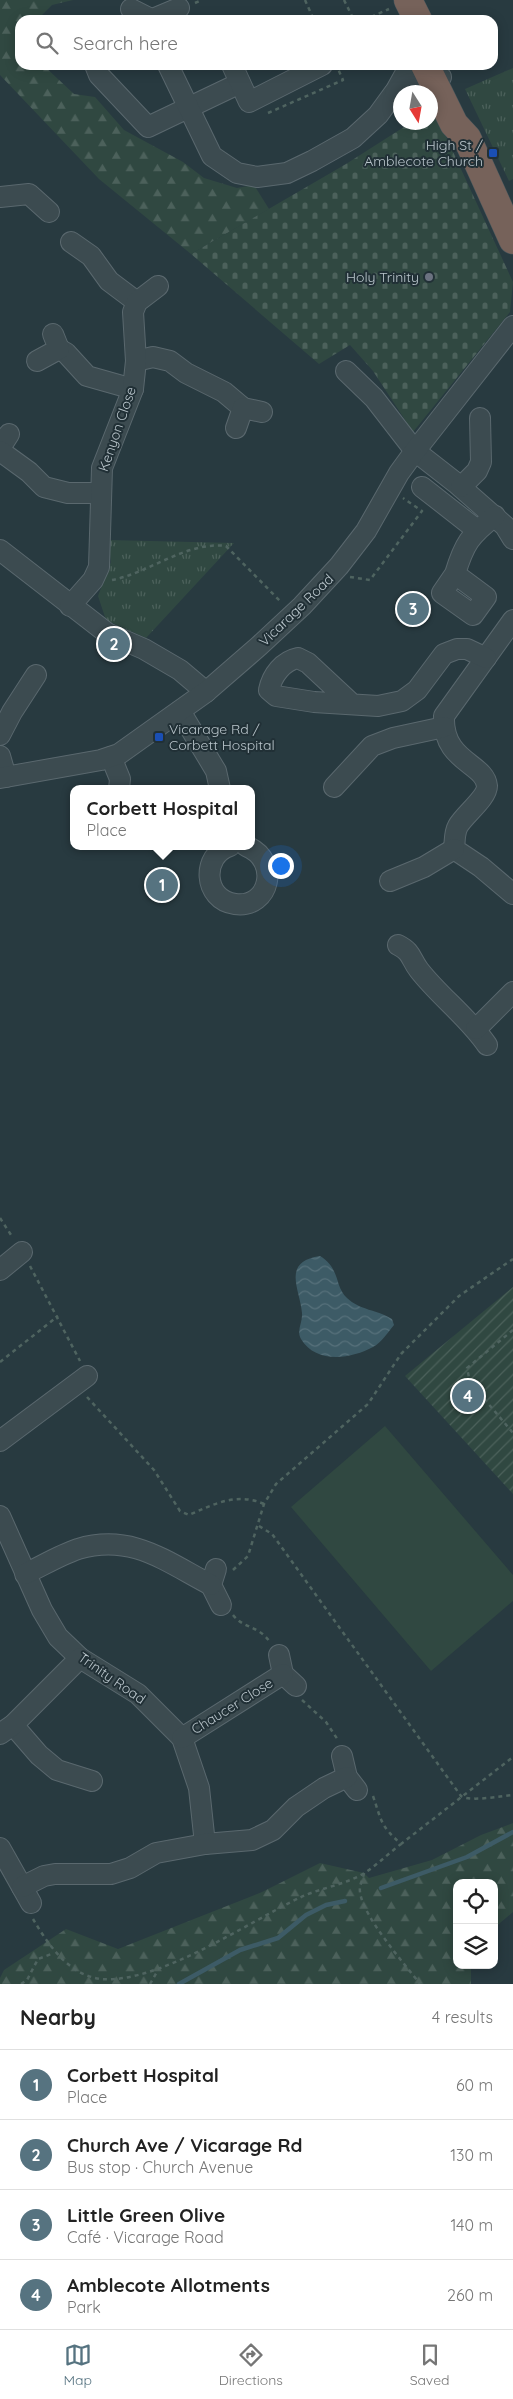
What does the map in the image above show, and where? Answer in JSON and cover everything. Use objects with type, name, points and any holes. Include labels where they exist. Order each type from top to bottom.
[{"type":"highway","points":[[399,6],[411,15]]},
{"type":"highway","points":[[431,75],[454,124],[467,138],[513,240]]},
{"type":"street","points":[[164,15],[179,8]]},
{"type":"street","points":[[131,9],[143,15]]},
{"type":"street","points":[[97,70],[99,75],[148,127],[240,83]]},
{"type":"street","points":[[170,70],[187,109],[212,156],[237,173],[257,177],[287,173],[312,161],[353,138],[393,102]]},
{"type":"street","points":[[234,70],[249,102],[312,70]]},
{"type":"street","points":[[417,85],[431,75]]},
{"type":"street","points":[[0,197],[29,194],[49,212]]},
{"type":"street","points":[[71,242],[91,256],[104,277],[131,298],[158,286]]},
{"type":"street","name":"Kenyon Close","points":[[70,606],[86,587],[99,567],[99,493],[102,468],[133,389],[136,361],[131,298]]},
{"type":"street","name":"Vicarage Road","points":[[3,778],[111,757],[126,749],[206,692],[323,585],[366,531],[390,488],[415,451],[512,330]]},
{"type":"street","points":[[37,361],[56,342],[87,376],[133,389]]},
{"type":"street","points":[[136,361],[153,357],[170,361],[186,373],[224,392],[253,410],[236,428]]},
{"type":"street","points":[[346,371],[374,398],[415,451],[461,486],[495,516],[505,526],[513,539]]},
{"type":"street","points":[[461,486],[477,471],[481,462],[480,418]]},
{"type":"street","points":[[3,444],[44,487],[68,493],[99,493]]},
{"type":"street","points":[[422,487],[477,530]]},
{"type":"street","points":[[455,574],[462,551],[477,530],[495,516]]},
{"type":"street","points":[[0,550],[107,633],[144,649],[180,670],[206,692]]},
{"type":"street","points":[[390,881],[424,867],[454,849],[458,826],[485,795],[487,787],[485,779],[450,747],[444,727],[444,716],[513,620]]},
{"type":"street","points":[[350,703],[378,706],[402,701],[417,690],[444,654],[457,649],[468,649],[486,658]]},
{"type":"street","points":[[0,735],[6,709],[36,675]]},
{"type":"street","points":[[180,711],[216,771],[219,785]]},
{"type":"street","points":[[334,787],[372,746],[393,738],[444,727]]},
{"type":"street","points":[[0,756],[3,778]]},
{"type":"street","points":[[111,757],[120,779],[119,785]]},
{"type":"street","points":[[454,849],[481,867],[513,894]]},
{"type":"street","points":[[223,850],[212,861],[209,879],[218,896],[235,904],[244,904],[254,900],[266,885],[266,865],[262,856],[252,850]]},
{"type":"street","points":[[405,944],[419,970],[487,1042],[513,992]]},
{"type":"street","points":[[0,1270],[22,1252]]},
{"type":"street","points":[[0,1441],[84,1378]]},
{"type":"street","name":"Trinity Road","points":[[0,1516],[42,1610],[58,1636],[80,1658],[138,1694],[182,1738],[199,1788],[205,1844]]},
{"type":"street","points":[[26,1574],[77,1549],[114,1543],[140,1548],[213,1577],[221,1605]]},
{"type":"street","points":[[80,1658],[6,1729],[57,1770],[92,1781]]},
{"type":"street","name":"Chaucer Close","points":[[182,1738],[286,1672]]},
{"type":"street","points":[[0,1848],[27,1895],[44,1876],[55,1874],[111,1874],[130,1868],[156,1853],[205,1844],[252,1840],[273,1830],[296,1807],[324,1788],[352,1783],[342,1756]]},
{"type":"path","points":[[305,0],[311,15]]},
{"type":"path","points":[[344,0],[352,15]]},
{"type":"path","points":[[376,15],[399,6]]},
{"type":"path","points":[[260,116],[343,80],[338,70]]},
{"type":"path","points":[[344,576],[370,580],[422,511],[390,488]]},
{"type":"path","points":[[86,587],[132,575],[178,554],[218,545],[226,546],[285,607]]},
{"type":"path","points":[[213,1577],[232,1571],[248,1556],[259,1526],[264,1504],[276,1484],[368,1404],[401,1354],[459,1296],[513,1259]]},
{"type":"path","points":[[0,1362],[58,1316],[84,1378],[87,1397],[154,1470],[180,1511],[189,1515],[211,1506],[244,1498],[264,1504]]},
{"type":"path","points":[[513,1330],[466,1368],[470,1382],[513,1434]]},
{"type":"path","points":[[259,1526],[272,1534],[461,1796],[464,1798],[476,1798],[513,1795]]},
{"type":"path","points":[[221,1605],[241,1623],[260,1630],[302,1700],[334,1732],[342,1756]]},
{"type":"path","points":[[27,1895],[33,1919],[54,1953],[86,1975],[102,1980],[122,1979],[159,1970],[300,1898],[364,1873],[513,1757]]},
{"type":"path","points":[[352,1783],[371,1791],[378,1816],[386,1831],[401,1844]]},
{"type":"path","points":[[364,1873],[360,1892],[365,1906],[378,1929],[420,1984]]},
{"type":"path","points":[[21,1984],[27,1980],[38,1959],[54,1953]]},
{"type":"path","points":[[150,1984],[159,1970]]},
{"type":"green space","points":[[0,0],[73,0],[52,5],[42,15],[15,15],[15,70],[48,70],[74,94],[95,97],[124,130],[183,162],[204,178],[237,188],[254,185],[269,209],[191,254],[99,179],[0,75]]},
{"type":"green space","points":[[513,68],[513,179],[509,181],[465,89]]},
{"type":"green space","points":[[438,119],[513,282],[510,312],[413,432],[373,371],[350,345],[319,364],[191,254],[346,164],[399,130],[438,130]]},
{"type":"green space","points":[[108,540],[234,543],[146,638],[106,620],[98,596],[111,562]]},
{"type":"green space","points":[[513,1287],[513,1494],[405,1376]]},
{"type":"green space","points":[[385,1426],[513,1575],[513,1601],[431,1671],[291,1507]]},
{"type":"green space","points":[[513,1823],[513,1912],[498,1925],[498,1879],[453,1879],[453,1969],[471,1969],[471,1984],[0,1984],[0,1978],[4,1970],[66,1929],[118,1949],[262,1892],[320,1863],[364,1873],[369,1878],[432,1860],[481,1835]]},
{"type":"water","points":[[320,1256],[331,1266],[340,1288],[347,1298],[363,1308],[392,1319],[394,1325],[382,1340],[373,1347],[345,1356],[325,1356],[307,1347],[301,1339],[299,1330],[302,1313],[296,1278],[297,1270],[300,1264],[308,1259]]},
{"type":"waterway","points":[[381,1888],[467,1857],[513,1832]]},
{"type":"waterway","points":[[179,1984],[240,1950],[278,1938],[306,1915],[326,1905],[345,1901]]},
{"type":"place","name":"High St / Amblecote Church","points":[[493,153]]},
{"type":"place","name":"Holy Trinity","points":[[429,277]]},
{"type":"place","name":"Little Green Olive","points":[[413,609]]},
{"type":"place","name":"Church Ave / Vicarage Rd","points":[[114,644]]},
{"type":"place","name":"Vicarage Rd / Corbett Hospital","points":[[159,737]]},
{"type":"place","name":"Corbett Hospital","points":[[162,885]]},
{"type":"place","name":"Amblecote Allotments","points":[[468,1396]]}]
